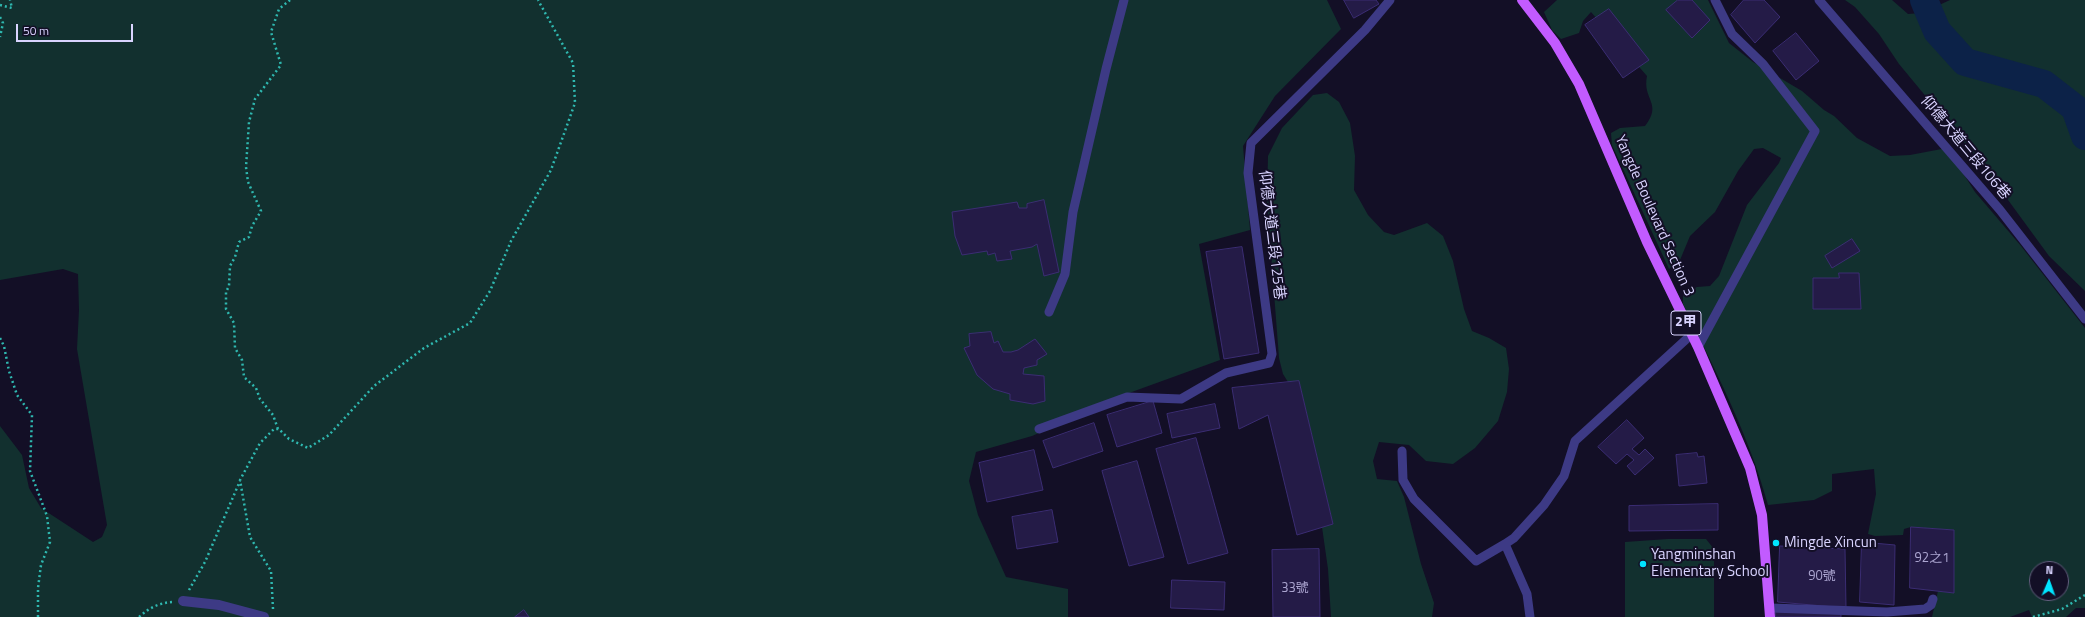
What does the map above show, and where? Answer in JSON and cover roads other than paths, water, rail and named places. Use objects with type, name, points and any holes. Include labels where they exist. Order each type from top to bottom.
[{"type":"main road","name":"Yangde Boulevard Section 3","points":[[1522,0],[1554,43],[1579,84],[1647,242],[1698,347],[1750,468],[1762,515],[1770,613]]},
{"type":"street","points":[[183,601],[219,605],[264,617]]},
{"type":"lane","points":[[1049,312],[1065,274],[1073,212],[1106,69],[1124,0]]},
{"type":"lane","name":"仰德大道三段125巷","points":[[1039,429],[1127,397],[1182,399],[1226,373],[1269,363],[1272,354],[1248,173],[1251,143],[1365,30],[1390,0]]},
{"type":"lane","points":[[1698,347],[1815,131],[1763,64],[1732,34],[1715,0]]},
{"type":"lane","name":"仰德大道三段106巷","points":[[1819,0],[2000,210],[2085,319]]},
{"type":"lane","points":[[1402,451],[1403,480],[1414,499],[1476,561],[1514,538],[1544,505],[1564,476],[1575,441],[1692,334]]},
{"type":"lane","points":[[1505,544],[1527,594],[1530,617]]},
{"type":"lane","points":[[1770,613],[1887,612],[1925,609],[1931,605],[1933,599]]},
{"type":"waterway","points":[[1924,0],[1937,31],[1965,62],[2044,84],[2075,108],[2085,136]]},
{"type":"place","name":"Mingde Xincun","points":[[1776,543]]},
{"type":"place","name":"Yangminshan Elementary School","points":[[1643,564]]}]
